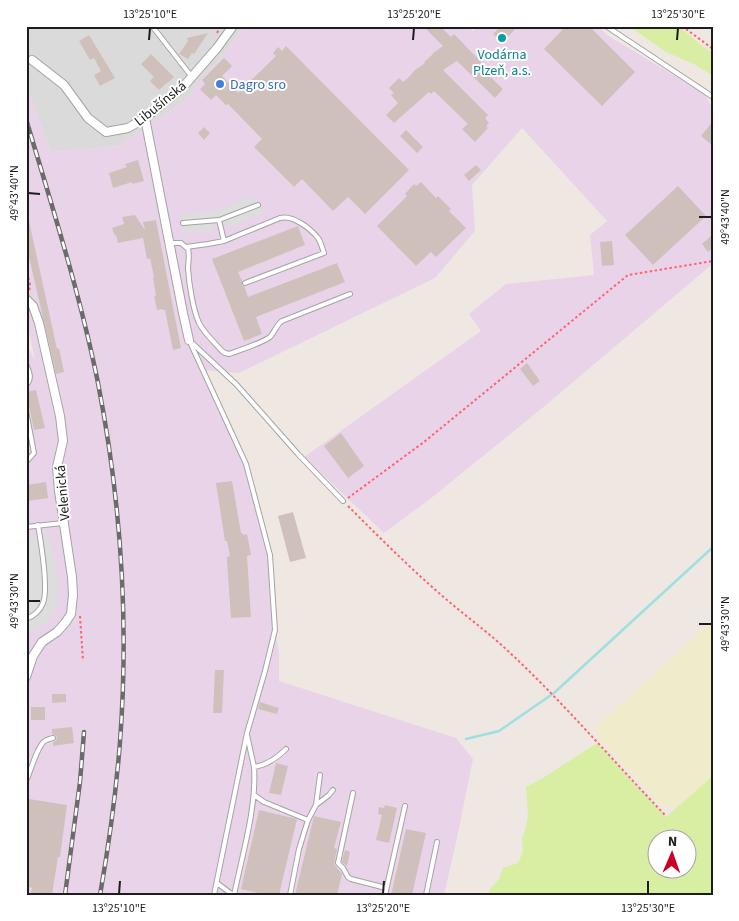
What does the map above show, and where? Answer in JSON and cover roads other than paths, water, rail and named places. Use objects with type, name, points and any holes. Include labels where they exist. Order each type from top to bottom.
[{"type":"street","name":"Libušínská","points":[[32,60],[64,85],[88,118],[106,132],[128,128],[145,118],[183,87],[217,48],[233,26]]},
{"type":"street","points":[[145,118],[189,340]]},
{"type":"street","name":"Velenická","points":[[26,299],[33,306],[40,323],[60,416],[63,441],[57,467],[73,596],[71,614],[57,632],[42,642],[26,677]]},
{"type":"lane","points":[[152,26],[192,76]]},
{"type":"lane","points":[[606,26],[713,97]]},
{"type":"lane","points":[[183,224],[218,220],[258,205]]},
{"type":"lane","points":[[186,247],[224,241],[286,217],[308,228],[319,240],[324,253],[245,283]]},
{"type":"lane","points":[[218,220],[224,241]]},
{"type":"lane","points":[[169,243],[184,245],[189,251],[188,269],[197,316],[203,329],[225,353],[230,354],[266,340],[282,321],[350,294]]},
{"type":"lane","points":[[189,340],[236,384],[343,501]]},
{"type":"lane","points":[[189,340],[246,464],[270,555],[275,630],[247,733],[214,895]]},
{"type":"lane","points":[[26,364],[31,376],[30,382],[26,384]]},
{"type":"lane","points":[[26,411],[34,453],[26,462]]},
{"type":"lane","points":[[26,527],[64,523]]},
{"type":"lane","points":[[26,619],[39,610],[43,602],[45,589],[38,526]]},
{"type":"lane","points":[[217,883],[233,895],[254,795],[254,767],[247,733]]},
{"type":"lane","points":[[26,781],[38,749],[43,741],[52,738]]},
{"type":"lane","points":[[254,767],[262,766],[276,759],[286,750]]},
{"type":"lane","points":[[290,895],[299,849],[308,820],[316,805],[320,775]]},
{"type":"lane","points":[[316,805],[333,790]]},
{"type":"lane","points":[[353,793],[338,863],[351,880],[386,888]]},
{"type":"lane","points":[[254,795],[264,802],[308,820]]},
{"type":"lane","points":[[384,895],[405,806]]},
{"type":"lane","points":[[426,895],[437,842]]},
{"type":"waterway","points":[[466,739],[499,731],[554,693],[713,547]]},
{"type":"railway","points":[[26,119],[65,250],[91,350],[106,427],[117,517],[123,607],[123,697],[114,799],[100,895]]},
{"type":"railway","points":[[65,895],[80,782],[84,732]]},
{"type":"place","name":"Vodárna Plzeň, a.s.","points":[[502,38]]},
{"type":"place","name":"Dagro sro","points":[[220,84]]}]
